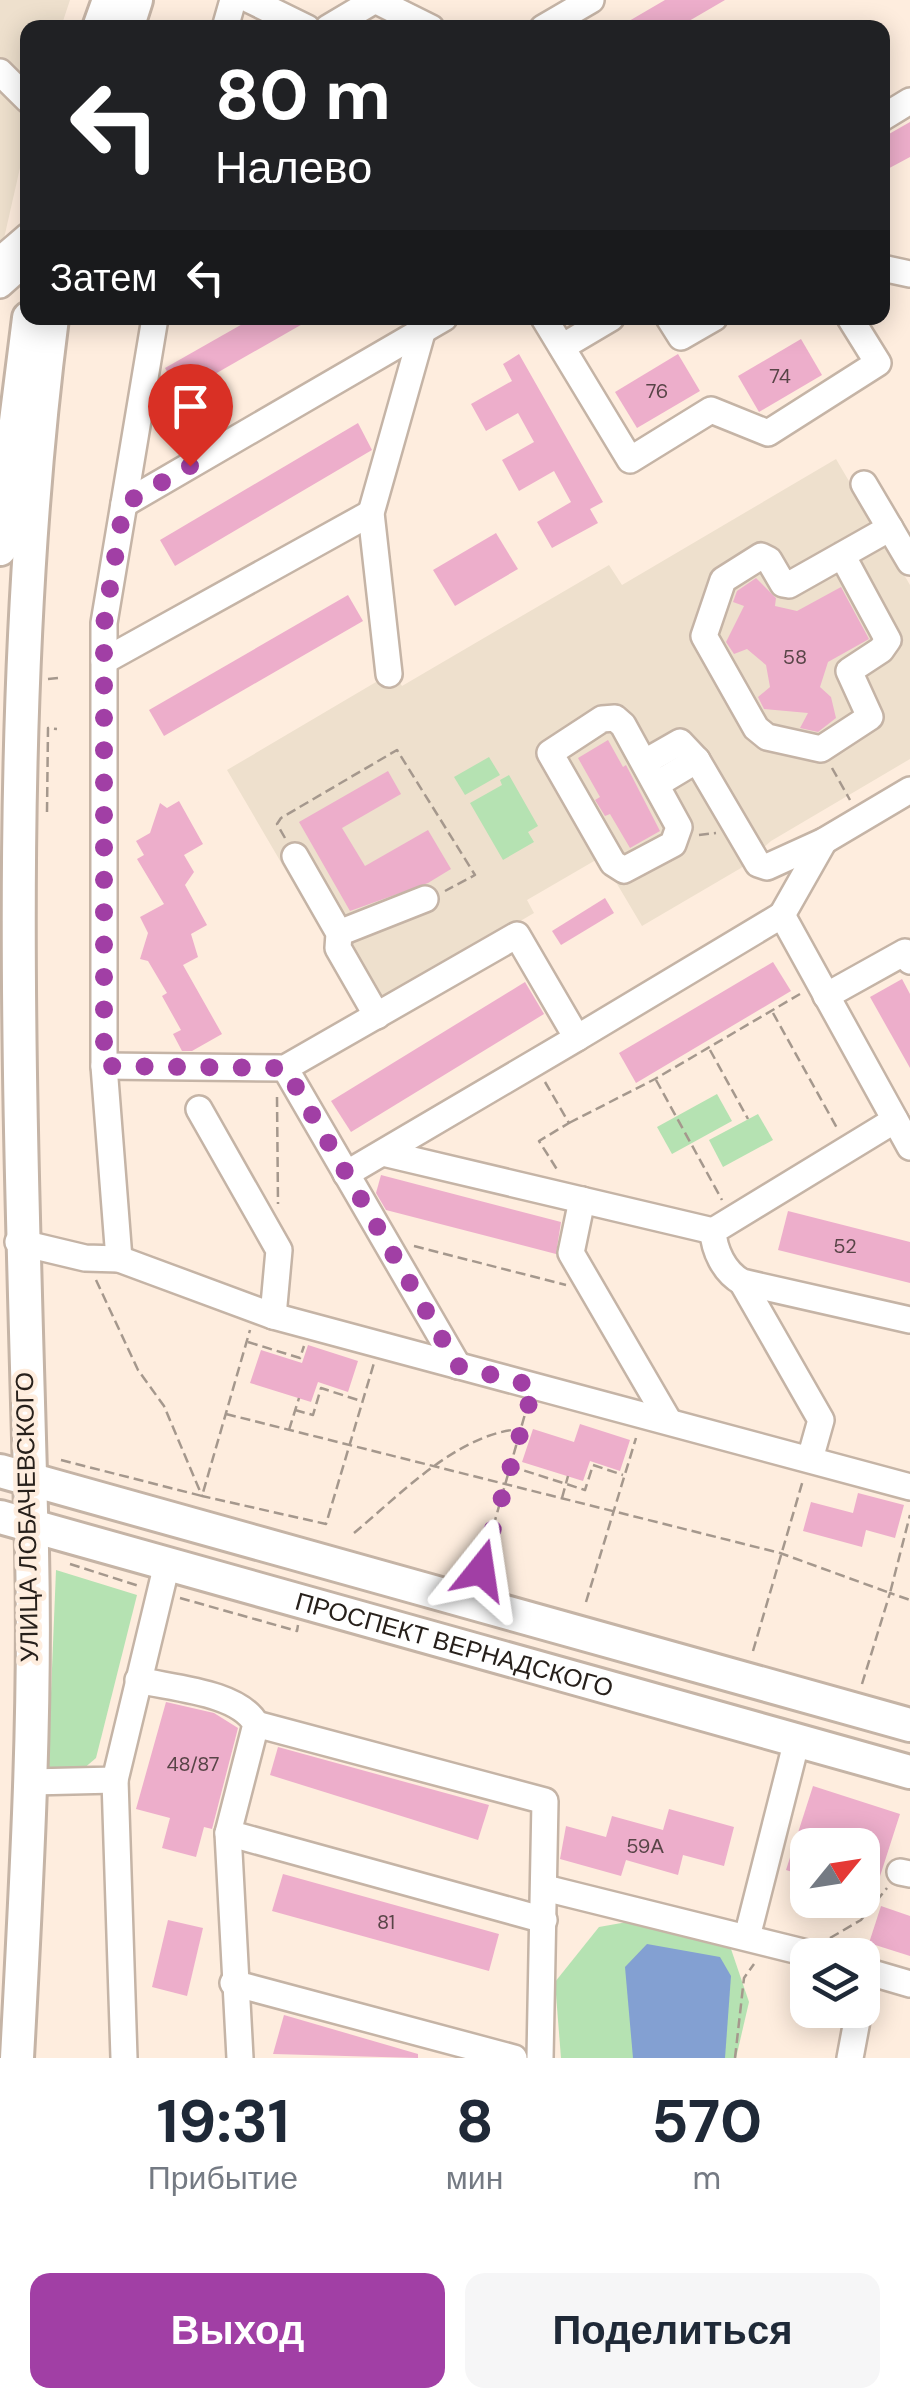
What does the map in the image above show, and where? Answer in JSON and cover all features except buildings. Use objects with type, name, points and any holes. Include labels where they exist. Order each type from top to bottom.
[{"type":"main road","points":[[0,548],[28,325]]},
{"type":"main road","name":"УЛИЦА ЛОБАЧЕВСКОГО","points":[[17,2058],[30,1782],[15,1520],[18,1242],[14,775],[29,486],[51,325]]},
{"type":"main road","name":"ПРОСПЕКТ ВЕРНАДСКОГО","points":[[15,1475],[910,1725]]},
{"type":"main road","name":"ПРОСПЕКТ ВЕРНАДСКОГО","points":[[15,1520],[910,1772]]},
{"type":"street","points":[[250,0],[291,20]]},
{"type":"street","points":[[341,20],[375,0],[416,20]]},
{"type":"street","points":[[557,20],[591,0]]},
{"type":"street","points":[[0,72],[20,92]]},
{"type":"street","points":[[0,260],[20,243]]},
{"type":"street","points":[[0,284],[20,267]]},
{"type":"street","points":[[119,1260],[104,1066],[104,624],[154,325]]},
{"type":"street","points":[[124,504],[432,325]]},
{"type":"street","points":[[389,674],[370,513],[434,325]]},
{"type":"street","points":[[548,325],[630,460],[710,410],[768,433],[878,364],[854,325]]},
{"type":"street","points":[[562,347],[599,325]]},
{"type":"street","points":[[673,325],[681,337],[702,325]]},
{"type":"street","points":[[864,484],[910,562]]},
{"type":"street","points":[[104,661],[370,513]]},
{"type":"street","points":[[842,555],[888,640],[849,671],[869,710],[868,721],[821,749],[759,732],[703,631],[722,580],[758,558],[769,560],[783,584],[789,585],[842,555],[890,528]]},
{"type":"street","points":[[608,717],[623,724],[678,819],[678,836],[673,844],[629,870],[618,868],[550,753],[555,746],[608,717]]},
{"type":"street","points":[[651,773],[680,742],[698,760],[763,867],[824,840],[910,790]]},
{"type":"street","points":[[346,1174],[782,915],[824,840]]},
{"type":"street","points":[[295,856],[339,933],[338,948],[377,1016]]},
{"type":"street","points":[[339,933],[425,899]]},
{"type":"street","points":[[782,915],[910,1146]]},
{"type":"street","points":[[104,1066],[281,1076],[517,935],[577,1038]]},
{"type":"street","points":[[822,990],[904,952],[910,962]]},
{"type":"street","points":[[281,1076],[346,1174],[458,1366]]},
{"type":"street","points":[[198,1109],[279,1250],[264,1313]]},
{"type":"street","points":[[895,1120],[723,1225],[714,1245],[731,1276],[742,1282],[910,1320]]},
{"type":"street","points":[[383,1153],[579,1199],[723,1225]]},
{"type":"street","points":[[579,1199],[571,1253],[594,1293],[601,1326],[655,1415]]},
{"type":"street","points":[[18,1242],[85,1258],[119,1260],[264,1313],[655,1415],[910,1487]]},
{"type":"street","points":[[742,1282],[820,1420],[810,1460]]},
{"type":"street","points":[[124,2058],[115,1780],[167,1564]]},
{"type":"street","points":[[138,1680],[231,1703],[250,1713],[256,1724],[228,1834],[232,1983],[240,2058]]},
{"type":"street","points":[[256,1724],[545,1801],[540,2058]]},
{"type":"street","points":[[758,1940],[798,1740]]},
{"type":"street","points":[[30,1782],[115,1780]]},
{"type":"street","points":[[228,1834],[544,1920]]},
{"type":"street","points":[[545,1888],[790,1949]]},
{"type":"street","points":[[880,1979],[910,1984]]},
{"type":"street","points":[[232,1983],[514,2058]]},
{"type":"street","points":[[850,2058],[855,2028]]},
{"type":"path","points":[[48,678],[58,678]]},
{"type":"path","points":[[821,749],[861,819]]},
{"type":"path","points":[[295,856],[278,821],[397,750],[476,875],[425,899]]},
{"type":"path","points":[[678,836],[739,831]]},
{"type":"path","points":[[579,1199],[540,1141],[772,1012],[822,990]]},
{"type":"path","points":[[772,1012],[848,1149]]},
{"type":"path","points":[[709,1049],[748,1120]]},
{"type":"path","points":[[534,1063],[569,1123]]},
{"type":"path","points":[[278,1214],[281,1076]]},
{"type":"path","points":[[655,1079],[723,1225]]},
{"type":"path","points":[[384,1238],[594,1293]]},
{"type":"path","points":[[85,1258],[138,1370],[164,1406],[202,1496]]},
{"type":"path","points":[[202,1496],[247,1341],[264,1313]]},
{"type":"path","points":[[247,1341],[300,1358],[305,1341]]},
{"type":"path","points":[[62,1460],[326,1524],[380,1345]]},
{"type":"path","points":[[481,1570],[534,1386]]},
{"type":"path","points":[[295,1410],[312,1415],[321,1388],[362,1401]]},
{"type":"path","points":[[289,1430],[299,1398]]},
{"type":"path","points":[[226,1414],[780,1554],[910,1600]]},
{"type":"path","points":[[586,1602],[624,1476],[655,1415]]},
{"type":"path","points":[[354,1533],[437,1467],[487,1434],[521,1428]]},
{"type":"path","points":[[752,1652],[810,1460]]},
{"type":"path","points":[[510,1466],[585,1490],[593,1466],[624,1476]]},
{"type":"path","points":[[562,1498],[568,1476]]},
{"type":"path","points":[[862,1684],[910,1515]]},
{"type":"path","points":[[834,1938],[861,1920],[905,1873]]},
{"type":"path","points":[[734,2058],[744,1978],[758,1940]]},
{"type":"shaded area","points":[[0,0],[70,0],[63,20],[20,20],[20,168],[0,256]]},
{"type":"shaded area","points":[[836,459],[910,585],[910,759],[771,841],[741,868],[642,926],[601,857],[527,900],[534,913],[368,1011],[227,770],[393,672],[402,686],[609,565],[622,585]]},
{"type":"green space","points":[[489,757],[500,775],[465,795],[454,777]]},
{"type":"green space","points":[[509,775],[538,826],[528,832],[534,842],[503,860],[470,803],[502,785],[500,780]]},
{"type":"green space","points":[[717,1094],[732,1121],[672,1154],[657,1127]]},
{"type":"green space","points":[[758,1114],[773,1140],[723,1167],[709,1140]]},
{"type":"green space","points":[[56,1570],[137,1595],[96,1758],[82,1770],[48,1767]]},
{"type":"green space","points":[[644,1919],[730,1946],[749,2002],[736,2058],[561,2058],[555,1982],[599,1927]]},
{"type":"water","points":[[647,1944],[720,1957],[731,1976],[725,2058],[633,2058],[625,1967]]},
{"type":"route","points":[[190,466],[124,504],[104,624],[104,1066],[285,1068],[458,1366],[534,1386],[481,1570]]}]
